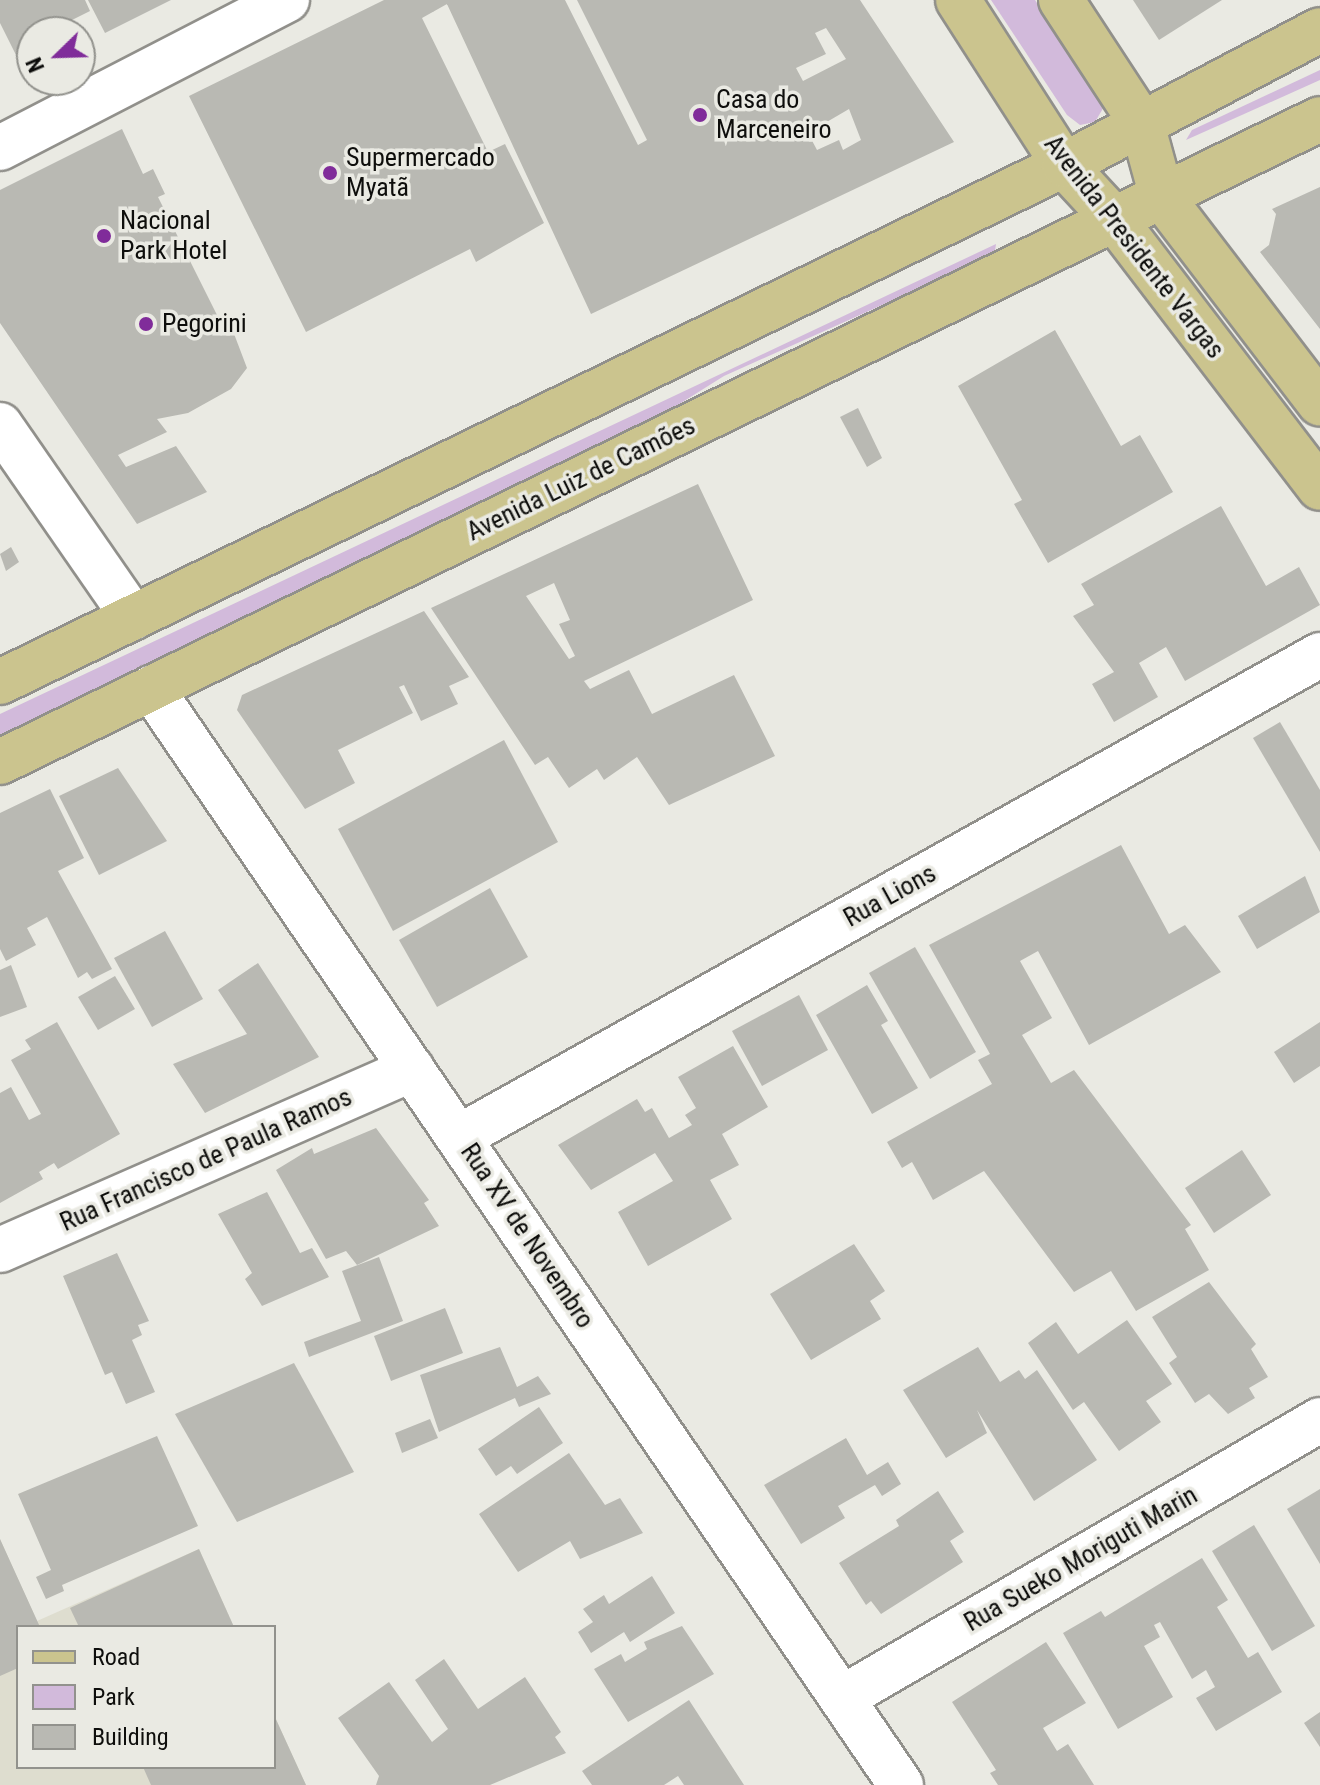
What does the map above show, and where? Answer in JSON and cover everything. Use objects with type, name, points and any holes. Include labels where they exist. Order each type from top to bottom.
[{"type":"main road","name":"Avenida Presidente Vargas","points":[[958,0],[1064,165],[1115,220],[1320,488]]},
{"type":"main road","name":"Avenida Presidente Vargas","points":[[1061,0],[1142,124],[1162,197],[1320,404]]},
{"type":"main road","points":[[0,682],[1064,165],[1320,30]]},
{"type":"main road","name":"Avenida Luiz de Camões","points":[[0,762],[1320,119]]},
{"type":"street","points":[[0,148],[287,0]]},
{"type":"street","points":[[0,425],[133,617]]},
{"type":"street","name":"Rua Lions","points":[[459,1137],[1320,655]]},
{"type":"street","name":"Rua XV de Novembro","points":[[151,688],[901,1785]]},
{"type":"street","name":"Rua Francisco de Paula Ramos","points":[[0,1250],[412,1069]]},
{"type":"street","name":"Rua Sueko Moriguti Marin","points":[[842,1698],[1320,1420]]},
{"type":"shaded area","points":[[0,1539],[37,1621],[199,1549],[233,1625],[16,1625],[16,1769],[276,1769],[276,1719],[306,1785],[0,1785]]},
{"type":"green space","points":[[991,0],[1035,0],[1105,105],[1095,122],[1080,125],[1067,115]]},
{"type":"green space","points":[[1320,70],[1320,80],[1186,140],[1192,130]]},
{"type":"green space","points":[[996,244],[995,251],[960,270],[724,376],[657,418],[0,738],[0,714]]},
{"type":"building","points":[[0,0],[85,0],[90,11],[80,16],[16,16],[16,55],[0,23]]},
{"type":"building","points":[[88,0],[171,0],[105,33]]},
{"type":"building","points":[[384,0],[565,0],[638,145],[647,140],[577,0],[860,0],[954,142],[591,314],[447,4],[422,18],[488,152],[505,144],[544,223],[476,262],[470,249],[306,332],[189,96]],"holes":[[[826,28],[846,59],[803,81],[796,68],[826,54],[815,33]],[[849,109],[861,140],[843,150],[839,140],[817,150],[808,133]]]},
{"type":"building","points":[[1133,0],[1222,0],[1159,40]]},
{"type":"building","name":"Nacional Park Hotel","points":[[122,129],[143,174],[153,169],[165,194],[158,197],[221,323],[228,318],[247,368],[231,389],[188,413],[157,419],[167,432],[118,455],[126,467],[176,446],[207,492],[137,524],[0,323],[0,190]]},
{"type":"building","points":[[1320,187],[1320,329],[1260,252],[1269,245],[1276,214],[1272,209]]},
{"type":"building","points":[[1055,330],[1121,446],[1140,435],[1173,492],[1048,563],[1014,504],[1022,500],[958,386]]},
{"type":"building","points":[[858,408],[882,458],[867,467],[840,417]]},
{"type":"building","points":[[698,484],[753,600],[584,681],[590,689],[629,670],[652,714],[734,675],[775,756],[669,805],[637,757],[604,780],[597,769],[569,788],[548,757],[535,765],[431,608]],"holes":[[[554,583],[570,620],[559,624],[575,656],[569,659],[526,596]]]},
{"type":"building","points":[[1221,506],[1266,586],[1299,567],[1320,605],[1185,681],[1166,647],[1139,663],[1158,697],[1114,722],[1092,684],[1114,672],[1073,616],[1094,605],[1081,584]]},
{"type":"building","points":[[11,547],[19,562],[6,571],[0,554]]},
{"type":"building","points":[[424,611],[469,677],[449,686],[458,704],[421,721],[404,685],[399,687],[413,713],[338,750],[355,783],[305,809],[237,710],[242,695]]},
{"type":"building","points":[[1280,722],[1320,790],[1320,852],[1253,738]]},
{"type":"building","points":[[504,740],[558,842],[393,931],[338,829]]},
{"type":"building","points":[[118,768],[167,841],[99,875],[59,796]]},
{"type":"building","points":[[50,789],[84,858],[58,871],[112,969],[92,979],[87,972],[78,978],[47,917],[27,928],[36,945],[6,961],[0,949],[0,813]]},
{"type":"building","points":[[1121,845],[1169,934],[1185,925],[1221,972],[1089,1045],[1038,951],[1020,961],[1052,1018],[1022,1035],[1051,1083],[1074,1070],[1191,1225],[1185,1229],[1209,1270],[1136,1311],[1111,1271],[1074,1292],[984,1171],[933,1200],[912,1162],[902,1168],[887,1142],[992,1084],[978,1060],[990,1054],[929,945]]},
{"type":"building","points":[[1305,876],[1320,912],[1257,949],[1238,916]]},
{"type":"building","points":[[490,888],[528,957],[437,1007],[399,940]]},
{"type":"building","points":[[165,931],[203,999],[152,1027],[114,958]]},
{"type":"building","points":[[915,947],[976,1052],[930,1079],[869,973]]},
{"type":"building","points":[[258,963],[319,1057],[205,1113],[173,1064],[247,1034],[218,990]]},
{"type":"building","points":[[11,965],[27,1007],[0,1017],[0,970]]},
{"type":"building","points":[[115,976],[135,1009],[98,1030],[78,997]]},
{"type":"building","points":[[867,985],[888,1021],[881,1025],[918,1088],[872,1114],[816,1015]]},
{"type":"building","points":[[799,995],[828,1050],[762,1086],[732,1031]]},
{"type":"building","points":[[57,1022],[120,1134],[58,1169],[54,1163],[39,1172],[43,1179],[0,1203],[0,1093],[11,1087],[29,1120],[41,1114],[11,1060],[31,1049],[25,1040]]},
{"type":"building","points":[[1320,1022],[1320,1066],[1294,1083],[1274,1052]]},
{"type":"building","points":[[733,1046],[768,1107],[722,1134],[739,1165],[710,1180],[732,1219],[648,1266],[618,1212],[673,1181],[655,1153],[591,1190],[558,1145],[637,1099],[645,1112],[652,1108],[669,1138],[692,1125],[685,1115],[696,1108],[678,1077]]},
{"type":"building","points":[[376,1128],[429,1200],[424,1203],[439,1226],[357,1265],[346,1251],[326,1259],[276,1170],[312,1148],[314,1154]]},
{"type":"building","points":[[1242,1150],[1271,1195],[1214,1233],[1185,1188]]},
{"type":"building","points":[[267,1192],[300,1253],[312,1248],[329,1277],[262,1306],[245,1279],[252,1273],[218,1214]]},
{"type":"building","points":[[854,1244],[885,1291],[870,1301],[881,1319],[811,1360],[770,1294]]},
{"type":"building","points":[[117,1253],[149,1321],[138,1325],[142,1335],[132,1340],[155,1392],[126,1404],[112,1372],[105,1375],[63,1276]]},
{"type":"building","points":[[379,1257],[403,1321],[309,1357],[304,1342],[361,1321],[342,1271]]},
{"type":"building","points":[[1209,1282],[1256,1344],[1251,1349],[1268,1377],[1249,1388],[1255,1398],[1228,1414],[1209,1394],[1195,1403],[1169,1363],[1177,1357],[1152,1317]]},
{"type":"building","points":[[445,1308],[463,1353],[391,1381],[374,1336]]},
{"type":"building","points":[[1127,1320],[1172,1384],[1146,1401],[1161,1422],[1119,1451],[1084,1402],[1073,1410],[1028,1343],[1056,1322],[1078,1354]]},
{"type":"building","points":[[500,1347],[517,1387],[538,1376],[551,1394],[519,1407],[515,1398],[439,1432],[420,1375]]},
{"type":"building","points":[[978,1347],[1000,1382],[1019,1370],[1025,1379],[1037,1370],[1097,1460],[1034,1501],[977,1410],[987,1433],[946,1458],[903,1390]]},
{"type":"building","points":[[294,1363],[354,1472],[237,1522],[175,1414]]},
{"type":"building","points":[[539,1407],[563,1443],[517,1474],[511,1466],[496,1476],[478,1449]]},
{"type":"building","points":[[430,1419],[438,1438],[402,1453],[395,1433]]},
{"type":"building","points":[[157,1436],[198,1526],[62,1585],[64,1591],[46,1599],[36,1577],[51,1570],[18,1494]]},
{"type":"building","points":[[846,1438],[867,1475],[888,1462],[901,1484],[882,1496],[875,1485],[838,1506],[845,1518],[801,1544],[764,1485]]},
{"type":"building","points":[[569,1453],[605,1505],[620,1498],[643,1533],[580,1559],[570,1541],[518,1572],[479,1514]]},
{"type":"building","points":[[1320,1489],[1320,1564],[1287,1509]]},
{"type":"building","points":[[938,1491],[964,1532],[950,1541],[963,1562],[881,1614],[871,1601],[866,1605],[839,1563],[899,1526],[896,1520]]},
{"type":"building","points":[[1254,1525],[1315,1626],[1272,1651],[1212,1551]]},
{"type":"building","points":[[0,1539],[39,1625],[16,1625],[16,1669],[0,1676]]},
{"type":"building","points":[[199,1549],[233,1625],[78,1625],[70,1608]]},
{"type":"building","points":[[1202,1558],[1228,1600],[1217,1607],[1248,1658],[1258,1652],[1282,1692],[1216,1731],[1196,1698],[1215,1687],[1206,1670],[1192,1679],[1160,1622],[1154,1625],[1160,1637],[1144,1646],[1173,1697],[1118,1729],[1063,1633],[1101,1611],[1105,1617]]},
{"type":"building","points":[[652,1576],[675,1613],[630,1642],[624,1632],[591,1653],[578,1632],[593,1622],[583,1609],[604,1595],[609,1604]]},
{"type":"building","points":[[682,1626],[714,1674],[628,1722],[594,1669],[621,1654],[625,1662],[647,1649],[644,1642]]},
{"type":"building","points":[[1046,1642],[1086,1703],[1043,1728],[1057,1751],[1068,1744],[1094,1785],[998,1785],[990,1773],[996,1770],[952,1702]]},
{"type":"building","points":[[444,1659],[478,1709],[525,1677],[561,1732],[555,1737],[566,1753],[490,1785],[376,1785],[379,1776],[338,1718],[389,1682],[432,1742],[448,1729],[415,1680]]},
{"type":"building","points":[[689,1700],[744,1785],[684,1785],[678,1776],[664,1785],[592,1785],[582,1771]]},
{"type":"building","points":[[1320,1712],[1320,1747],[1304,1723]]},
{"type":"building","points":[[276,1719],[306,1785],[151,1785],[144,1769],[276,1769]]},
{"type":"place","name":"Casa do Marceneiro","points":[[700,115]]},
{"type":"place","name":"Supermercado Myatã","points":[[330,173]]},
{"type":"place","name":"Nacional Park Hotel","points":[[104,236]]},
{"type":"place","name":"Pegorini","points":[[146,324]]}]
